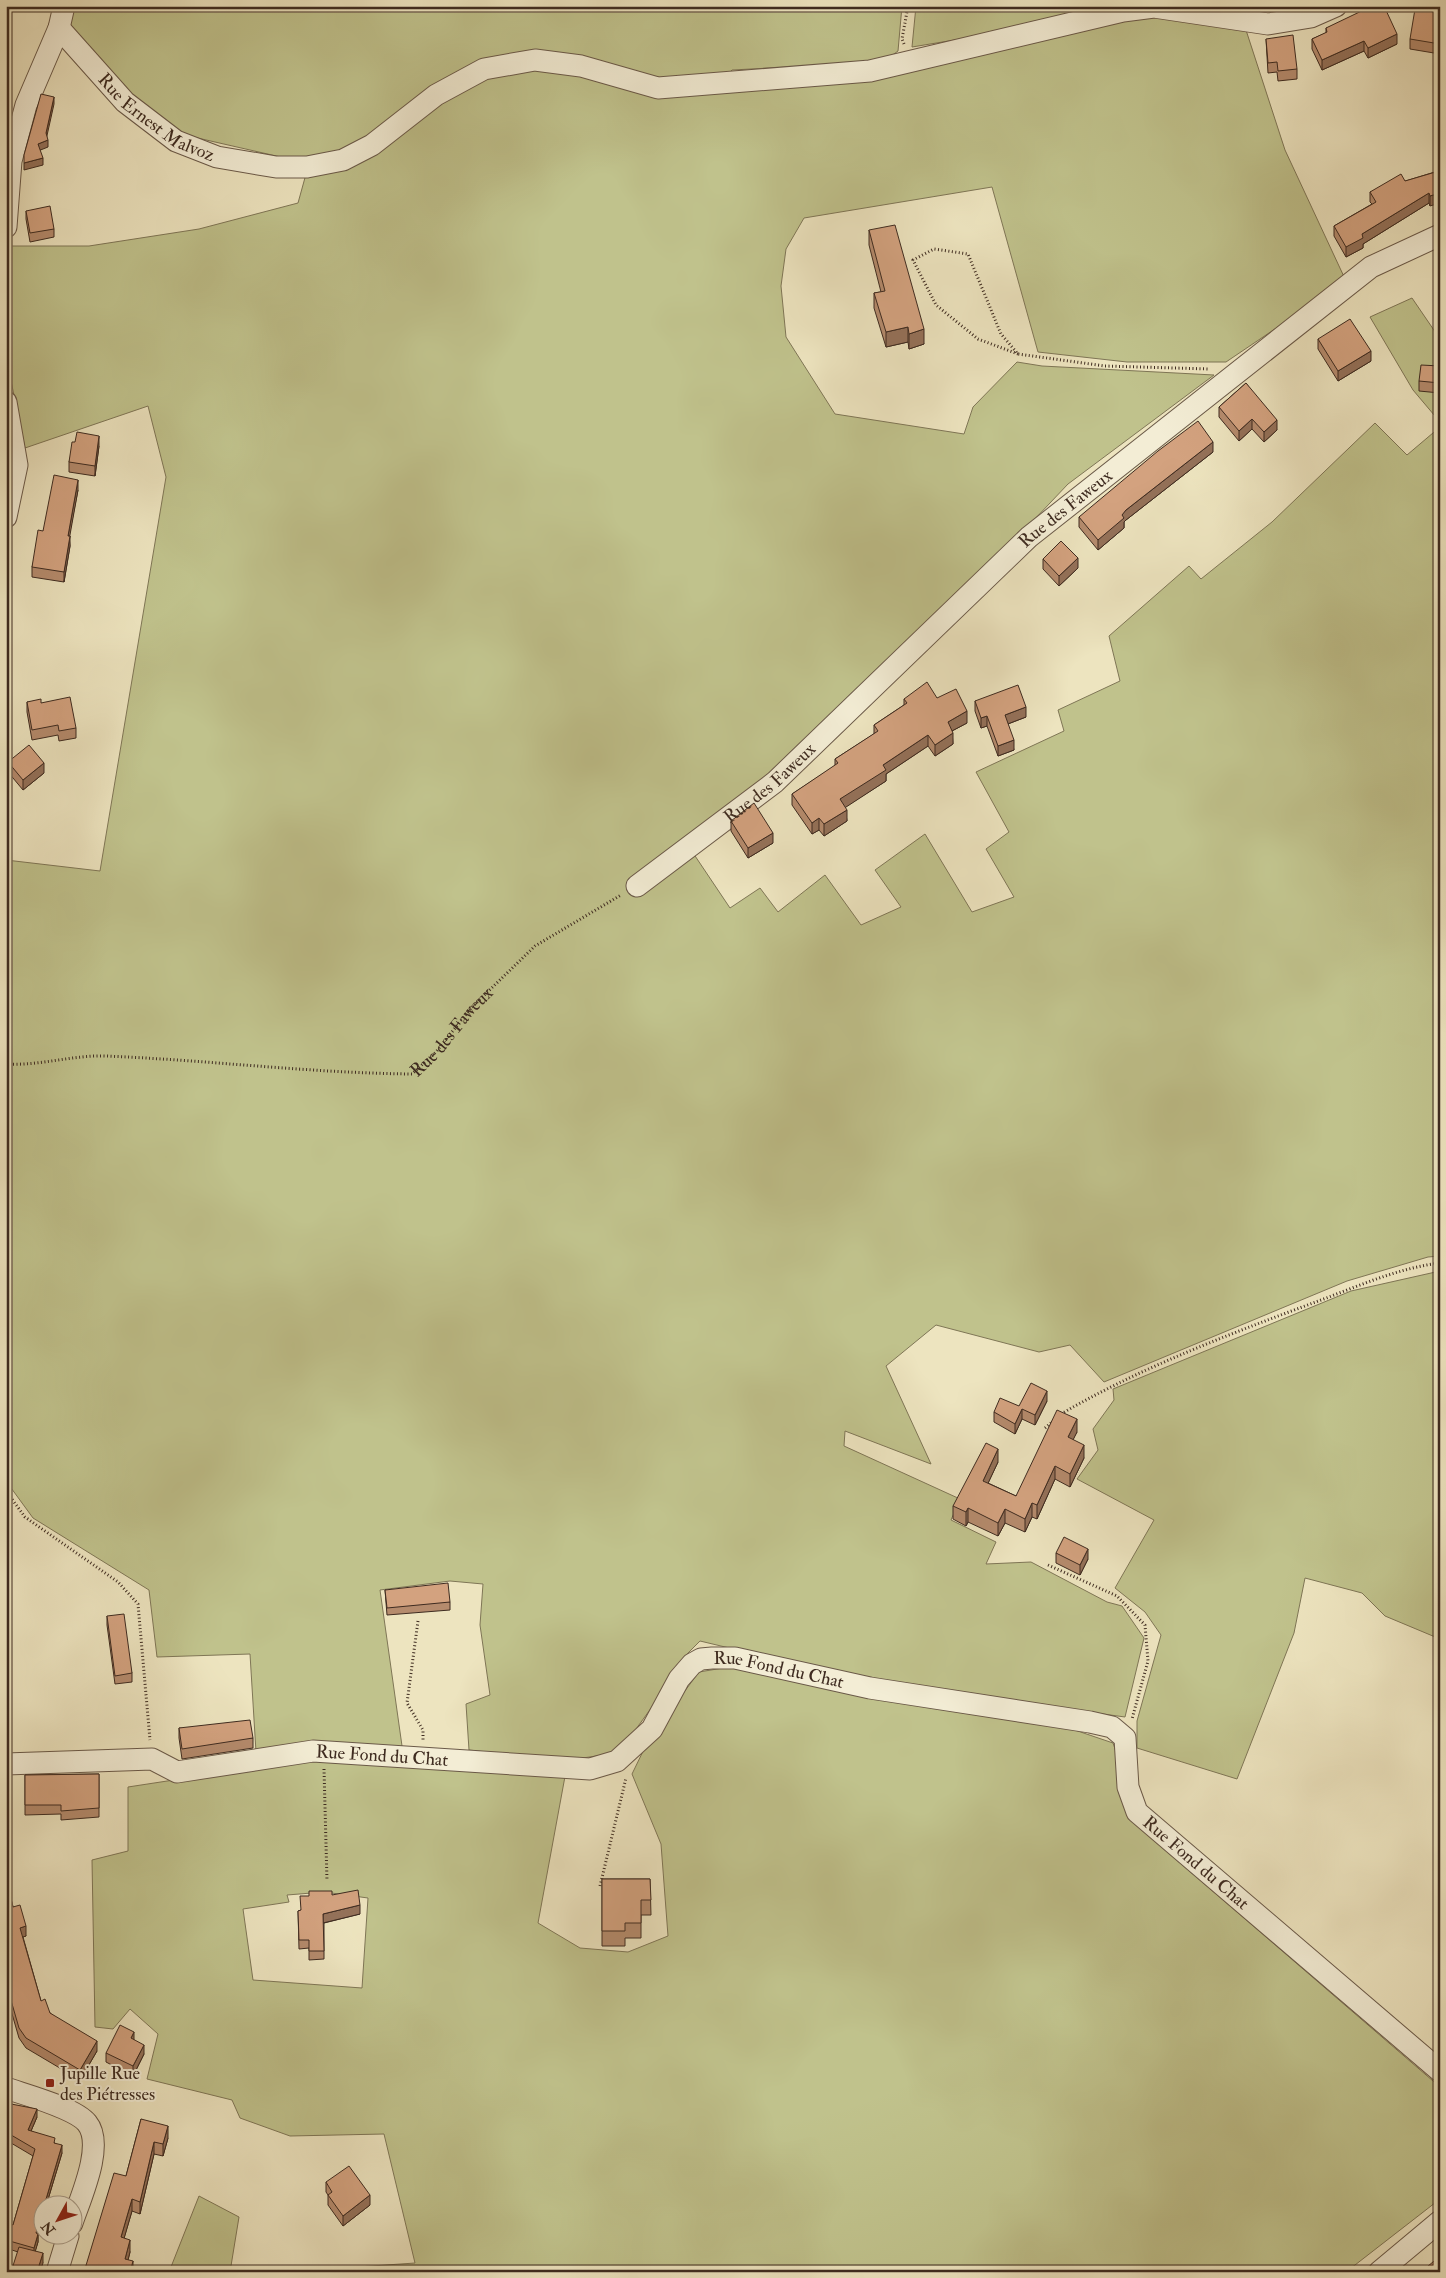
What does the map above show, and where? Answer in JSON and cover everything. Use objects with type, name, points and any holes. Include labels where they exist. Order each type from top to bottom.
[{"type":"street","points":[[6,227],[10,161],[26,105],[59,28],[64,6]]},
{"type":"street","points":[[919,58],[1131,10],[1154,7],[1268,24],[1311,17],[1336,6]]},
{"type":"street","name":"Rue Ernest Malvoz","points":[[59,28],[126,102],[176,140],[218,156],[276,167],[307,167],[343,160],[372,145],[436,95],[484,69],[535,60],[581,66],[658,88],[870,71],[919,58]]},
{"type":"street","name":"Rue des Faweux","points":[[636,886],[775,782],[1029,537],[1371,267],[1440,235]]},
{"type":"street","points":[[6,402],[17,465],[6,517]]},
{"type":"street","name":"Rue Fond du Chat","points":[[6,1764],[152,1759],[177,1772],[313,1751],[590,1769],[617,1761],[652,1729],[679,1679],[692,1664],[701,1659],[712,1658],[735,1658],[870,1688],[1090,1722],[1112,1727],[1125,1738],[1128,1787],[1137,1812],[1440,2071]]},
{"type":"street","points":[[6,2088],[64,2109],[87,2123],[93,2136],[94,2155],[81,2196]]},
{"type":"street","points":[[1380,2272],[1440,2221]]},
{"type":"street","points":[[57,2272],[65,2246]]},
{"type":"path","points":[[908,6],[902,39],[907,54],[919,58]]},
{"type":"path","points":[[1018,354],[1001,334],[968,254],[934,249],[913,260],[936,306],[978,339],[1018,354],[1105,366],[1240,370]]},
{"type":"path","name":"Rue des Faweux","points":[[6,1064],[30,1065],[102,1056],[220,1062],[301,1070],[412,1074],[436,1052],[471,1008],[535,946],[636,886]]},
{"type":"path","points":[[1060,1415],[1130,1376],[1260,1323],[1373,1280],[1440,1263]]},
{"type":"path","points":[[1045,1428],[1053,1421]]},
{"type":"path","points":[[6,1491],[26,1517],[118,1582],[138,1604],[152,1759]]},
{"type":"path","points":[[1048,1565],[1117,1596],[1145,1625],[1148,1661],[1125,1738]]},
{"type":"path","points":[[418,1621],[407,1703],[423,1730],[422,1759]]},
{"type":"path","points":[[324,1752],[327,1881]]},
{"type":"path","points":[[600,1886],[626,1776]]},
{"type":"green space","points":[[70,6],[902,6],[898,51],[883,62],[732,70],[717,85],[873,77],[917,61],[1148,16],[1245,27],[1285,150],[1346,281],[1226,362],[1127,362],[1038,352],[992,187],[804,218],[786,249],[781,286],[786,337],[835,414],[964,434],[973,407],[1017,362],[1042,366],[1214,375],[1068,484],[977,580],[819,736],[685,841],[730,908],[760,888],[778,912],[825,875],[861,925],[901,907],[875,870],[925,834],[972,912],[1014,897],[986,849],[1009,832],[976,772],[1064,731],[1058,710],[1120,681],[1109,636],[1189,566],[1201,579],[1272,522],[1375,423],[1407,455],[1440,427],[1440,1256],[1428,1257],[1347,1281],[1104,1382],[1070,1345],[1039,1352],[936,1325],[886,1366],[931,1464],[845,1431],[844,1446],[960,1499],[951,1520],[996,1542],[986,1564],[1031,1562],[1107,1602],[1122,1606],[1144,1638],[1125,1717],[876,1683],[700,1641],[684,1657],[670,1682],[631,1736],[610,1754],[562,1761],[469,1750],[466,1704],[490,1695],[480,1625],[483,1584],[450,1581],[380,1590],[403,1753],[310,1745],[256,1752],[250,1654],[157,1657],[149,1590],[33,1518],[6,1481],[6,860],[100,871],[166,477],[148,406],[25,448],[6,357],[6,294],[10,246],[89,246],[199,229],[298,203],[306,174],[353,165],[423,113],[407,113],[370,141],[326,158],[285,158],[180,134],[124,93],[76,44],[68,29]]},
{"type":"green space","points":[[916,6],[1105,6],[985,35],[912,47]]},
{"type":"green space","points":[[1412,298],[1440,339],[1440,422],[1413,390],[1370,317]]},
{"type":"green space","points":[[1440,1271],[1440,1639],[1385,1616],[1362,1593],[1305,1578],[1294,1633],[1237,1779],[1137,1748],[1137,1721],[1161,1635],[1145,1612],[1115,1588],[1154,1520],[1077,1479],[1098,1450],[1093,1429],[1114,1400],[1113,1389],[1351,1291]]},
{"type":"green space","points":[[729,1667],[1060,1725],[1113,1743],[1119,1761],[1122,1794],[1136,1825],[1440,2087],[1440,2199],[1346,2272],[285,2272],[415,2263],[384,2134],[290,2136],[240,2118],[232,2100],[147,2079],[158,2034],[130,2009],[113,2029],[95,2027],[92,1860],[128,1851],[128,1787],[311,1759],[566,1771],[538,1923],[580,1948],[628,1952],[668,1936],[661,1844],[632,1774],[649,1739],[699,1672]],"holes":[[[324,1892],[368,1898],[362,1988],[253,1980],[243,1909],[289,1902],[287,1895]]]},
{"type":"green space","points":[[199,2196],[239,2217],[230,2272],[169,2272]]},
{"type":"building","points":[[1372,6],[1384,6],[1397,34],[1368,48],[1364,41],[1322,60],[1312,39],[1327,32],[1326,28]]},
{"type":"building","points":[[1415,9],[1440,13],[1440,44],[1410,39]]},
{"type":"building","points":[[1293,35],[1297,69],[1278,71],[1277,62],[1268,63],[1266,39]]},
{"type":"building","points":[[41,94],[54,97],[46,133],[48,140],[38,144],[43,158],[24,163],[24,155]]},
{"type":"building","points":[[1438,168],[1440,168],[1440,193],[1430,196],[1429,193],[1362,234],[1363,238],[1346,247],[1334,226],[1376,202],[1370,192],[1401,174],[1405,181],[1439,171]]},
{"type":"building","points":[[50,206],[54,229],[30,233],[26,211]]},
{"type":"building","points":[[895,225],[924,329],[909,334],[908,327],[886,332],[874,293],[885,291],[869,230]]},
{"type":"building","points":[[1350,319],[1371,351],[1338,371],[1318,339]]},
{"type":"building","points":[[1421,365],[1440,366],[1440,383],[1419,381]]},
{"type":"building","points":[[1246,383],[1277,420],[1264,432],[1252,419],[1239,431],[1219,407]]},
{"type":"building","points":[[1198,421],[1213,442],[1126,510],[1122,515],[1124,518],[1098,540],[1079,517],[1158,451]]},
{"type":"building","points":[[77,432],[99,436],[95,466],[69,462],[72,442],[75,442]]},
{"type":"building","points":[[54,475],[78,480],[64,572],[32,567],[38,530],[43,531]]},
{"type":"building","points":[[1061,541],[1078,558],[1059,576],[1043,559]]},
{"type":"building","points":[[927,682],[937,698],[956,689],[967,711],[948,722],[953,733],[935,745],[928,735],[883,765],[886,770],[840,799],[847,810],[824,824],[819,818],[812,823],[792,794],[838,763],[835,759],[878,731],[874,725],[907,703],[904,699]]},
{"type":"building","points":[[1018,685],[1026,707],[1005,715],[1014,740],[998,746],[987,716],[981,718],[975,701]]},
{"type":"building","points":[[70,697],[76,728],[59,731],[58,725],[32,730],[27,702],[41,699],[41,703]]},
{"type":"building","points":[[29,745],[44,763],[23,780],[8,762]]},
{"type":"building","points":[[754,803],[773,833],[748,848],[731,821]]},
{"type":"building","points":[[1031,1383],[1047,1391],[1035,1415],[1022,1409],[1015,1424],[994,1412],[1000,1398],[1019,1406]]},
{"type":"building","points":[[1057,1410],[1077,1419],[1068,1437],[1084,1445],[1070,1474],[1055,1466],[1037,1505],[1032,1503],[1025,1519],[1005,1509],[998,1523],[968,1508],[966,1512],[953,1506],[986,1443],[998,1449],[983,1481],[1016,1496]]},
{"type":"building","points":[[1064,1537],[1088,1549],[1080,1565],[1056,1553]]},
{"type":"building","points":[[448,1583],[450,1602],[387,1608],[385,1590]]},
{"type":"building","points":[[124,1614],[132,1673],[115,1676],[107,1616]]},
{"type":"building","points":[[250,1720],[253,1738],[182,1749],[179,1728]]},
{"type":"building","points":[[99,1774],[99,1808],[61,1811],[61,1805],[25,1805],[25,1775]]},
{"type":"building","points":[[6,1878],[13,1907],[20,1905],[26,1926],[20,1928],[41,2001],[45,1999],[50,2013],[97,2041],[80,2070],[26,2038],[19,2028],[6,1983]]},
{"type":"building","points":[[602,1879],[650,1879],[651,1900],[641,1900],[641,1923],[625,1923],[625,1931],[602,1931]]},
{"type":"building","points":[[358,1890],[360,1905],[323,1914],[324,1951],[309,1951],[309,1940],[299,1940],[298,1911],[301,1910],[300,1896],[309,1896],[309,1891],[332,1891],[332,1895]]},
{"type":"building","points":[[120,2025],[134,2032],[131,2038],[144,2045],[133,2066],[106,2053]]},
{"type":"building","points":[[6,2103],[37,2109],[28,2130],[55,2138],[54,2143],[62,2145],[47,2196],[32,2196],[32,2246],[35,2246],[34,2248],[6,2240],[6,2223],[13,2225],[35,2149],[6,2132]]},
{"type":"building","points":[[141,2119],[168,2126],[163,2144],[154,2142],[140,2202],[132,2199],[121,2237],[130,2240],[125,2259],[133,2261],[130,2272],[84,2272],[114,2173],[126,2176]]},
{"type":"building","points":[[349,2166],[370,2195],[343,2216],[328,2195],[332,2192],[326,2182]]},
{"type":"building","points":[[19,2247],[43,2253],[37,2272],[11,2272]]},
{"type":"building","points":[[1440,2256],[1440,2272],[1421,2272]]},
{"type":"place","name":"Jupille Rue des Piétresses","points":[[50,2083]]}]
